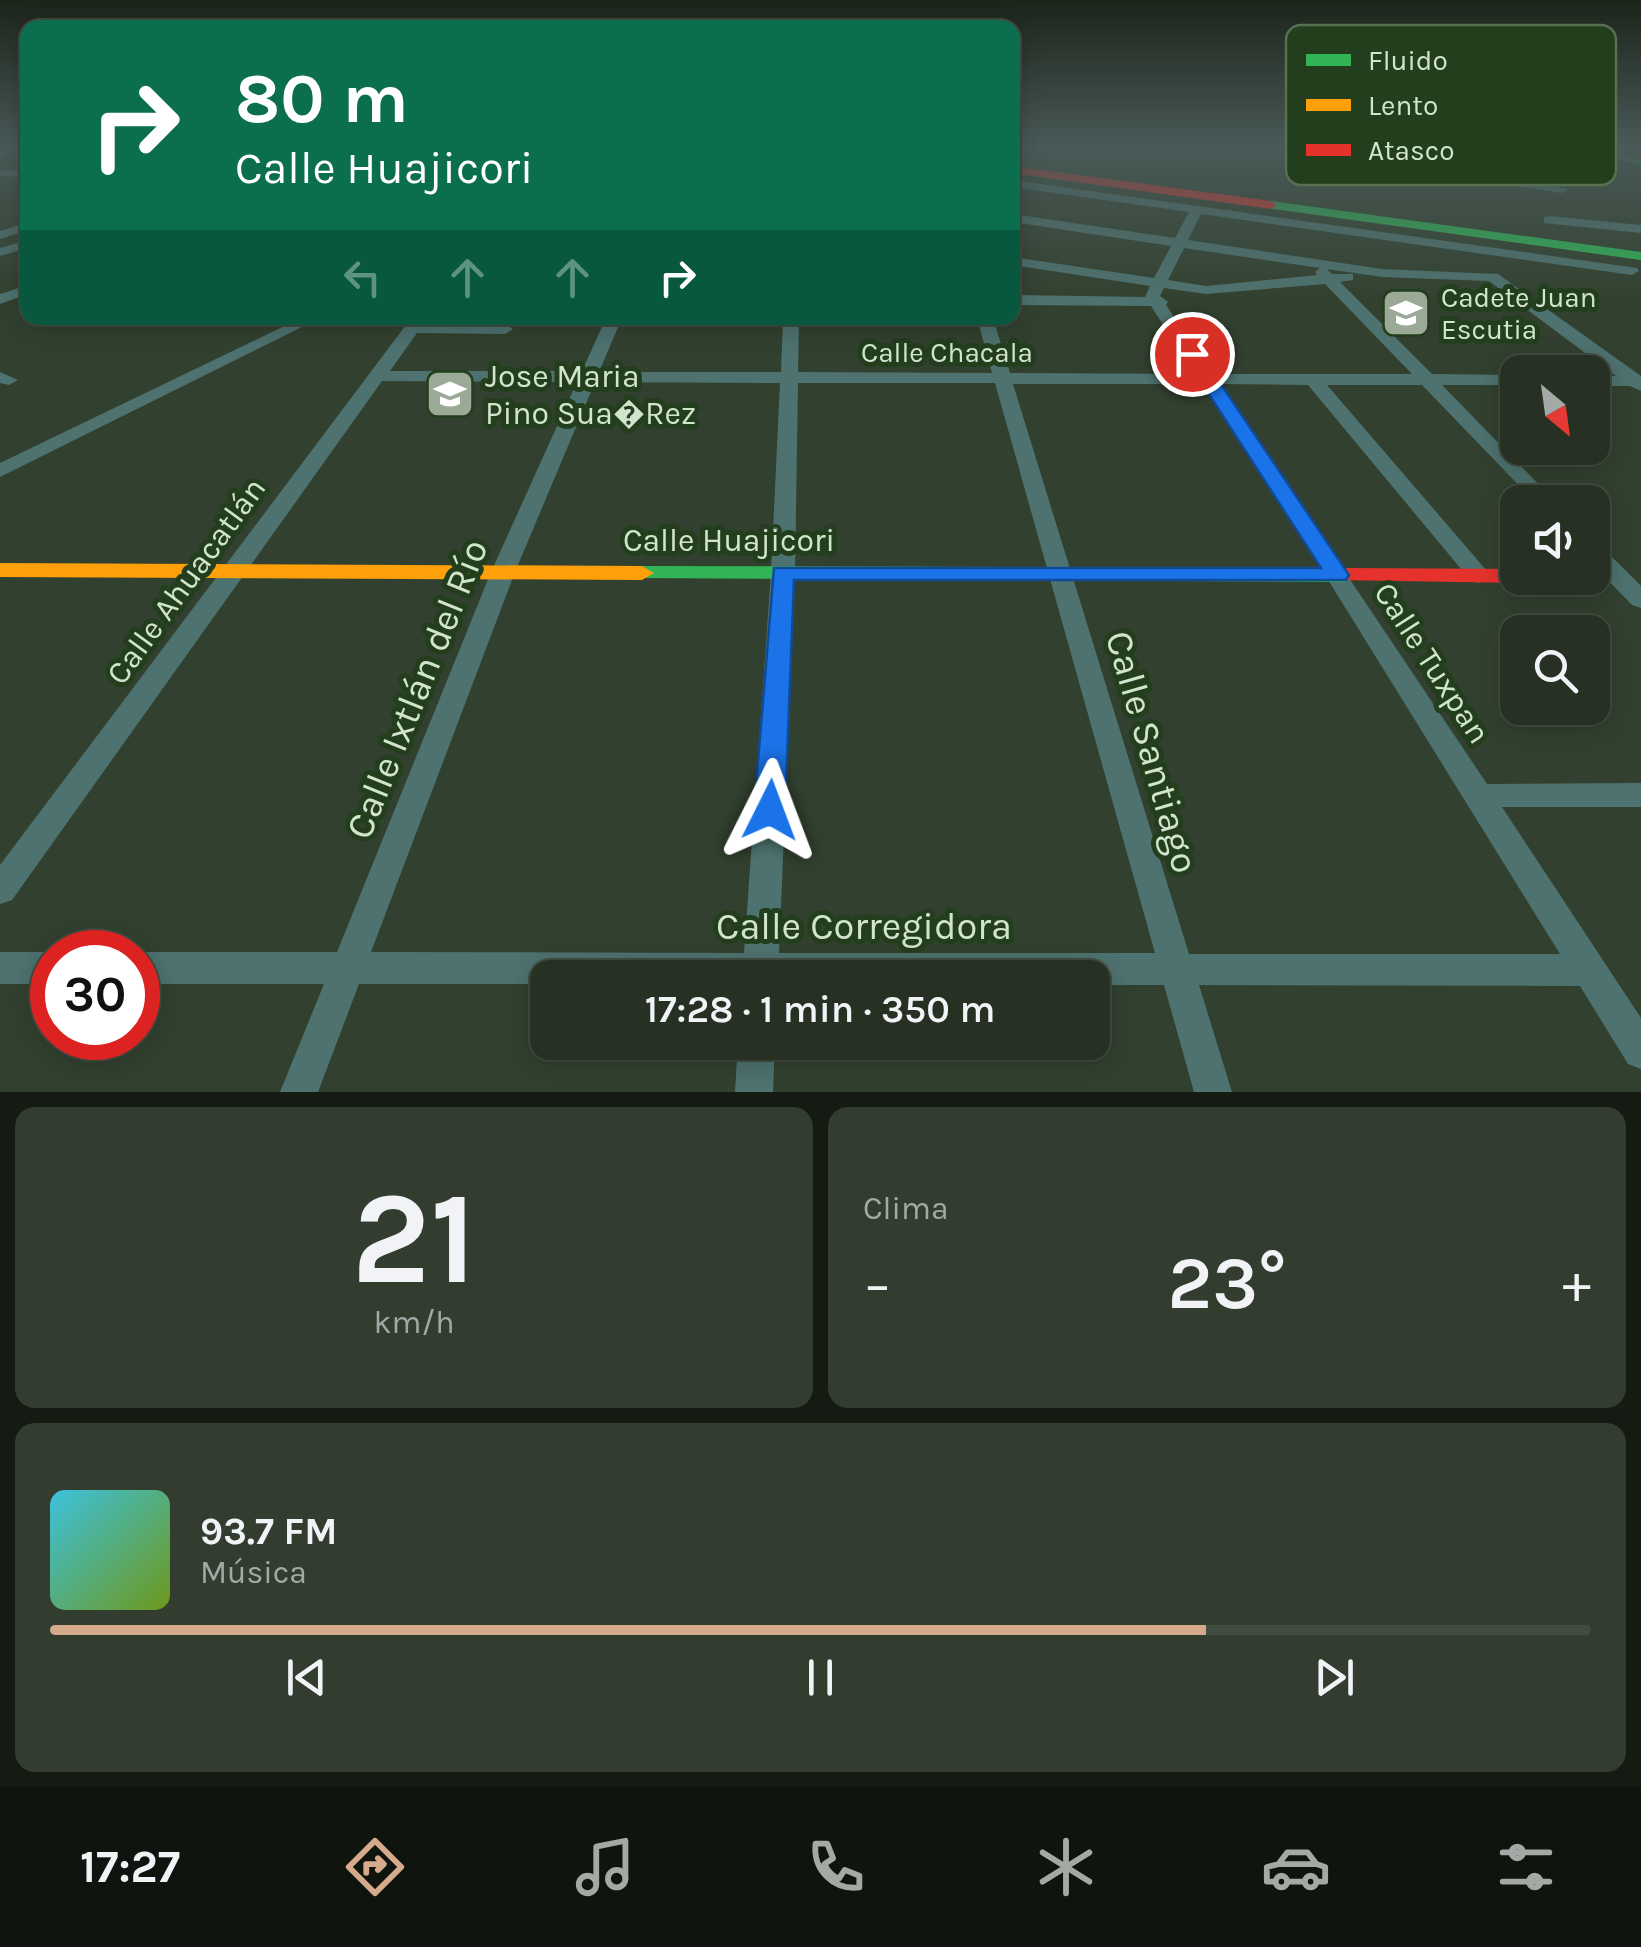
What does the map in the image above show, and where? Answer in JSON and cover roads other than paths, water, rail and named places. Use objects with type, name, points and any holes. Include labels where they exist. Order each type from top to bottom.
[{"type":"main road","points":[[1184,196],[1636,264]]},
{"type":"main road","points":[[1359,196],[1641,231]]},
{"type":"main road","name":"Calle Huajicori","points":[[0,570],[1500,576]]},
{"type":"street","points":[[1101,196],[1636,264]]},
{"type":"street","points":[[1158,294],[1198,210]]},
{"type":"street","points":[[1020,219],[1322,272],[1529,485]]},
{"type":"street","points":[[1020,263],[1158,294]]},
{"type":"street","points":[[1020,300],[1206,290],[1322,272],[1498,280],[1639,383]]},
{"type":"street","name":"Calle Tuxpan","points":[[1158,294],[1208,380],[1641,1051]]},
{"type":"street","points":[[0,471],[298,325]]},
{"type":"street","name":"Calle Ahuacatlán","points":[[0,890],[414,325]]},
{"type":"street","points":[[461,325],[505,329]]},
{"type":"street","name":"Calle Ixtlán del Río","points":[[299,1092],[503,572],[584,378],[610,325]]},
{"type":"street","points":[[761,960],[783,573],[791,325]]},
{"type":"street","name":"Calle Santiago","points":[[987,325],[1213,1092]]},
{"type":"street","name":"Calle Chacala","points":[[376,376],[1500,380]]},
{"type":"street","points":[[1314,380],[1479,576]]},
{"type":"street","points":[[1610,382],[1639,383]]},
{"type":"street","points":[[1630,578],[1641,600]]},
{"type":"street","points":[[1478,796],[1641,796]]},
{"type":"street","points":[[0,968],[30,968]]},
{"type":"street","name":"Calle Corregidora","points":[[160,968],[530,970]]},
{"type":"street","name":"Calle Corregidora","points":[[1110,970],[1590,970]]},
{"type":"street","points":[[754,1092],[755,1060]]},
{"type":"place","name":"Cadete Juan Escutia","points":[[1406,313]]},
{"type":"place","name":"Jose Maria Pino Sua�Rez","points":[[450,394]]}]
